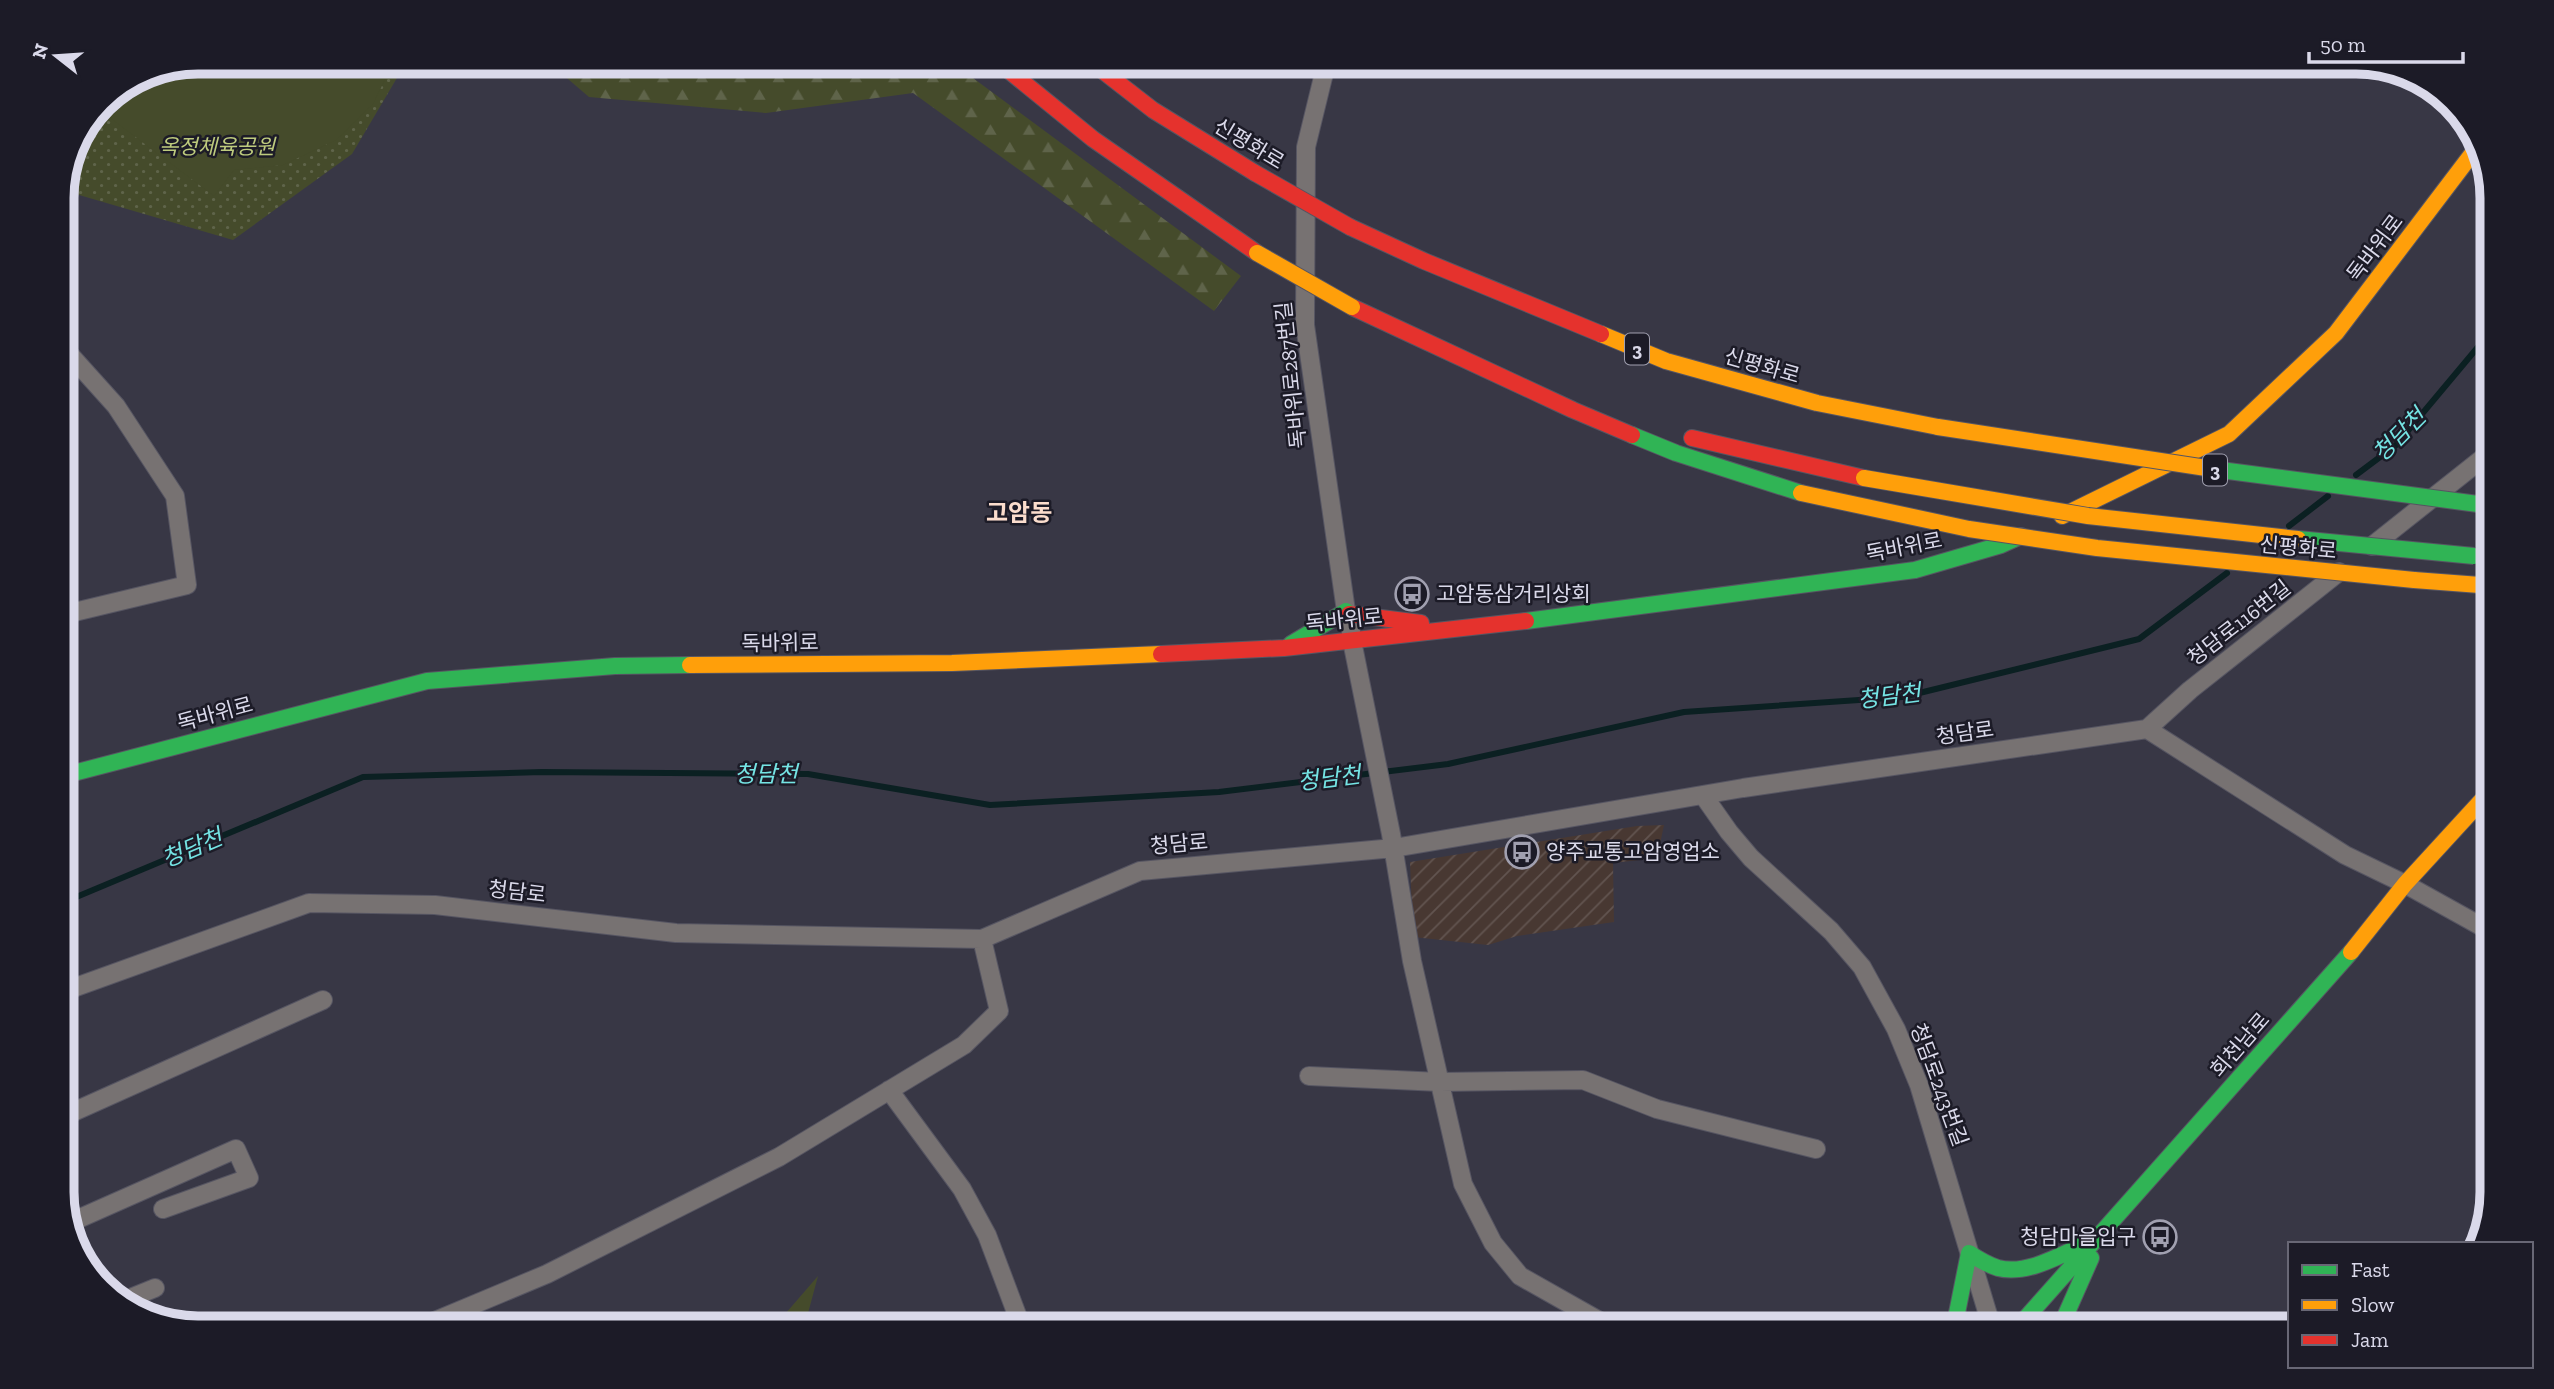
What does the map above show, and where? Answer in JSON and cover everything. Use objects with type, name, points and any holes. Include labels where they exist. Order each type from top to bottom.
[{"type":"main road","name":"신평화로","points":[[1013,74],[1093,139],[1257,253],[1352,307],[1573,410],[1676,453],[1801,493],[1969,529],[2084,547],[2480,585]]},
{"type":"main road","name":"신평화로","points":[[1107,74],[1153,110],[1350,227],[1424,261],[1666,361],[1816,403],[1938,427],[2210,469],[2480,504]]},
{"type":"main road","name":"독바위로","points":[[74,773],[427,681],[615,666],[951,663],[1284,648],[1556,618],[1914,570],[2001,545],[2229,434],[2336,333],[2472,154]]},
{"type":"main road","name":"신평화로","points":[[1573,410],[1864,478],[2088,516],[2480,557]]},
{"type":"main road","points":[[1284,648],[1348,613],[1458,628]]},
{"type":"main road","name":"회천남로","points":[[2028,1316],[2373,927],[2405,884],[2480,802]]},
{"type":"main road","points":[[1956,1316],[1969,1253],[1987,1263],[2007,1269],[2029,1266],[2100,1237]]},
{"type":"main road","points":[[2065,1316],[2100,1237]]},
{"type":"street","name":"독바위로287번길","points":[[1324,74],[1306,147],[1305,325],[1352,641]]},
{"type":"street","points":[[74,359],[116,406],[175,496],[187,585],[74,612]]},
{"type":"street","name":"청담로116번길","points":[[2147,729],[2190,690],[2480,460]]},
{"type":"street","points":[[1352,641],[1392,841],[1412,961],[1464,1184],[1493,1243],[1520,1276],[1591,1316]]},
{"type":"street","points":[[2147,729],[2345,855],[2405,884],[2480,926]]},
{"type":"street","name":"청담로","points":[[74,988],[309,903],[435,905],[676,933],[982,939],[1140,871],[1392,841],[2147,729]]},
{"type":"street","name":"청담로243번길","points":[[1703,795],[1751,858],[1830,931],[1862,967],[1896,1029],[1919,1085],[1988,1316]]},
{"type":"street","points":[[447,1316],[547,1274],[755,1169],[964,1045],[999,1011],[982,939]]},
{"type":"street","points":[[74,1112],[323,1000]]},
{"type":"street","points":[[1309,1076],[1440,1082],[1583,1080],[1657,1109],[1816,1149]]},
{"type":"street","points":[[889,1090],[962,1189],[987,1235],[1018,1316]]},
{"type":"street","points":[[77,1219],[236,1149],[249,1178],[163,1209]]},
{"type":"street","points":[[133,1297],[155,1288]]},
{"type":"shaded area","points":[[1664,825],[1657,858],[1613,863],[1614,922],[1517,936],[1488,945],[1413,937],[1410,862],[1637,826]]},
{"type":"green space","points":[[388,74],[373,104],[336,140],[283,165],[234,170],[214,196],[106,114],[122,99],[143,86],[173,76]]},
{"type":"green space","name":"옥정체육공원","points":[[399,74],[352,154],[233,240],[74,194],[83,150],[104,116],[136,90],[173,76]]},
{"type":"green space","points":[[562,74],[968,74],[1241,276],[1214,311],[913,93],[766,113],[589,97]]},
{"type":"green space","points":[[818,1276],[807,1316],[783,1316]]},
{"type":"waterway","name":"청담천","points":[[2356,475],[2396,445],[2480,345]]},
{"type":"waterway","name":"청담천","points":[[2289,526],[2328,496]]},
{"type":"waterway","name":"청담천","points":[[74,898],[363,777],[542,772],[808,774],[990,805],[1219,792],[1448,764],[1684,712],[1903,697],[2139,639],[2227,573]]},
{"type":"traffic: fast","points":[[1632,435],[1676,453],[1801,493]]},
{"type":"traffic: fast","points":[[2213,469],[2480,504]]},
{"type":"traffic: fast","points":[[1526,621],[1915,570],[2001,545],[2021,536]]},
{"type":"traffic: fast","points":[[2298,539],[2474,556]]},
{"type":"traffic: fast","points":[[1291,644],[1346,611]]},
{"type":"traffic: fast","points":[[74,773],[427,681],[615,666],[690,665]]},
{"type":"traffic: fast","points":[[2028,1316],[2351,952]]},
{"type":"traffic: fast","points":[[1956,1316],[1969,1253],[1998,1268],[2022,1269],[2046,1262],[2092,1241]]},
{"type":"traffic: fast","points":[[2065,1316],[2091,1258]]},
{"type":"traffic: slow","points":[[2062,516],[2229,434],[2336,333],[2472,154]]},
{"type":"traffic: slow","points":[[1257,253],[1352,307]]},
{"type":"traffic: slow","points":[[1601,334],[1666,361],[1817,403],[1938,427]]},
{"type":"traffic: slow","points":[[1938,427],[2213,469]]},
{"type":"traffic: slow","points":[[1864,478],[2088,516],[2298,539]]},
{"type":"traffic: slow","points":[[1801,493],[1969,529],[2097,548],[2414,580]]},
{"type":"traffic: slow","points":[[2414,580],[2480,585]]},
{"type":"traffic: slow","points":[[690,665],[952,663],[1161,654]]},
{"type":"traffic: slow","points":[[2351,952],[2405,884],[2480,802]]},
{"type":"traffic: jam","points":[[1013,74],[1093,139],[1257,253]]},
{"type":"traffic: jam","points":[[1107,74],[1153,110],[1255,173]]},
{"type":"traffic: jam","points":[[1255,173],[1350,227]]},
{"type":"traffic: jam","points":[[1350,227],[1424,261],[1601,334]]},
{"type":"traffic: jam","points":[[1352,307],[1632,435]]},
{"type":"traffic: jam","points":[[1692,438],[1864,478]]},
{"type":"traffic: jam","points":[[1349,614],[1421,623]]},
{"type":"traffic: jam","points":[[1161,654],[1284,648],[1526,621]]},
{"type":"place","name":"고암동삼거리상회","points":[[1412,594]]},
{"type":"place","name":"양주교통고암영업소","points":[[1522,852]]},
{"type":"place","name":"청담마을입구","points":[[2160,1237]]},
{"type":"district","name":"고암동","points":[[1019,513]]}]
